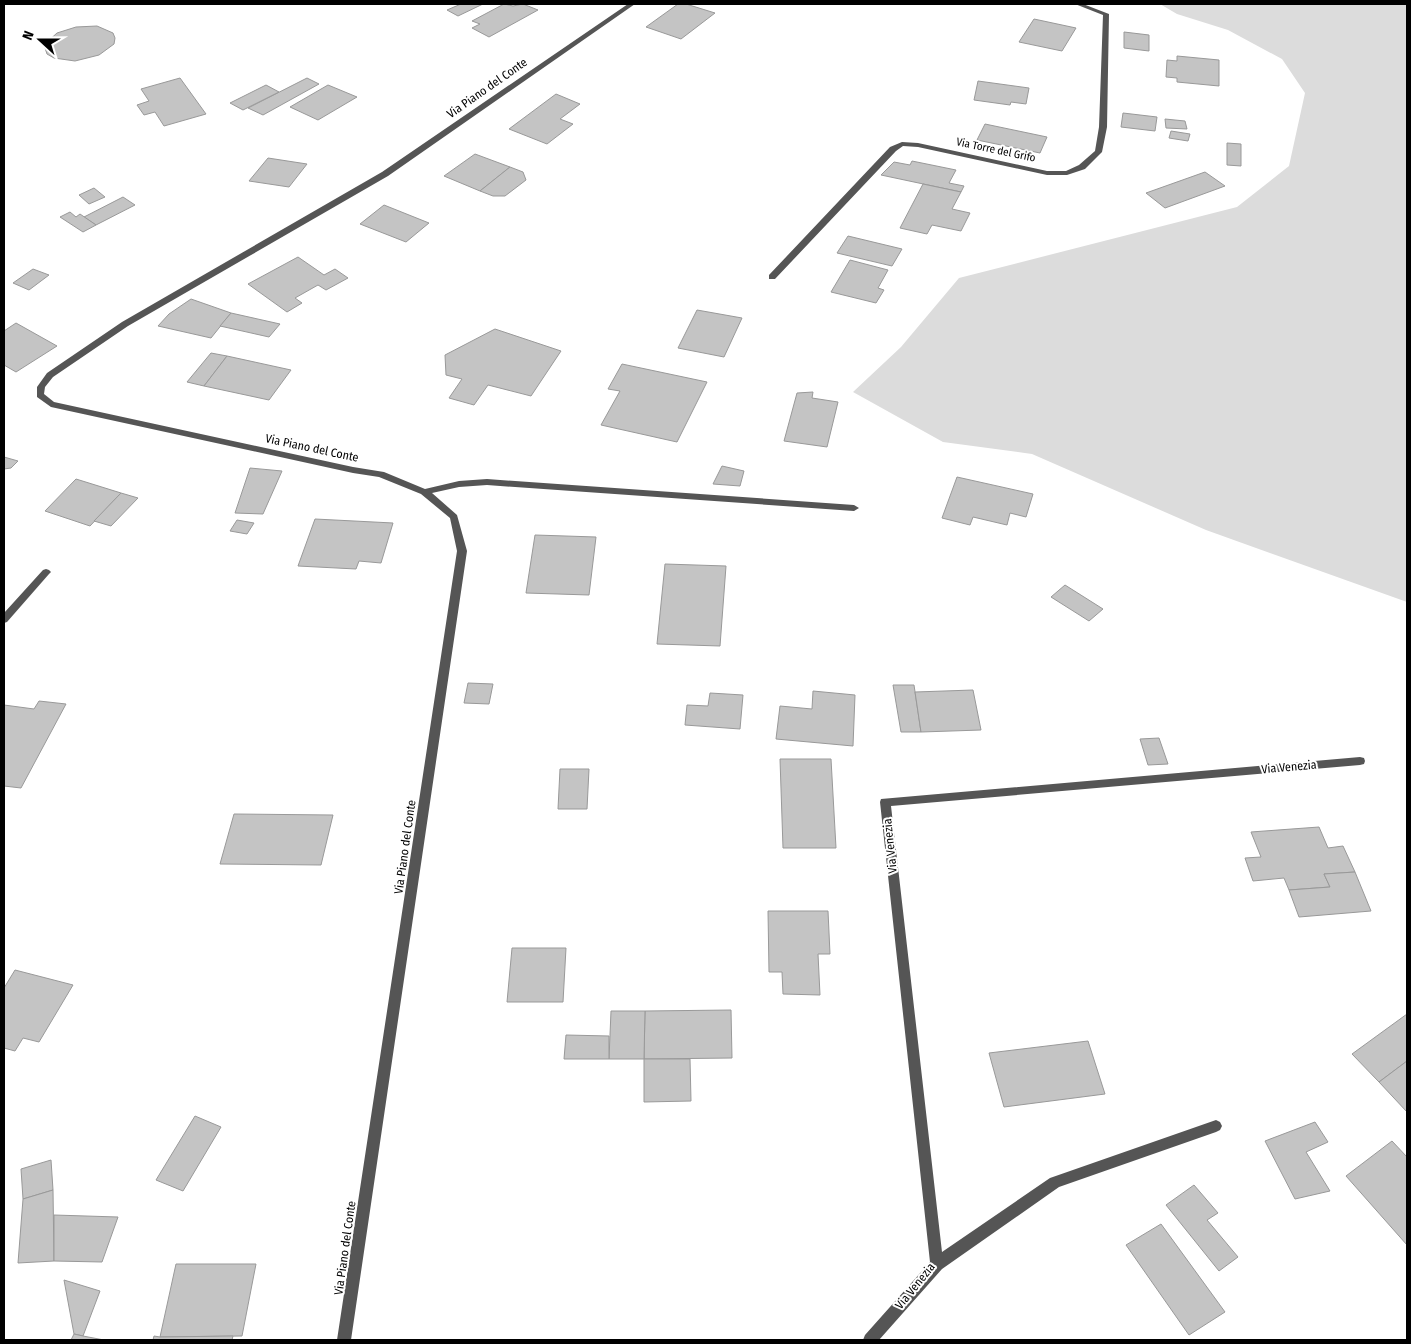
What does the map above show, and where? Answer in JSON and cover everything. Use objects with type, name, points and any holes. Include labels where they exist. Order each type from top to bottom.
[{"type":"street","name":"Via Piano del Conte","points":[[344,1340],[462,551],[454,517],[424,492],[381,474],[354,470],[51,404],[40,395],[41,387],[50,375],[125,324],[386,174],[632,4]]},
{"type":"street","name":"Via Torre del Grifo","points":[[772,277],[893,149],[902,144],[918,145],[1047,172],[1067,173],[1082,166],[1098,152],[1103,127],[1106,14],[1078,4]]},
{"type":"street","points":[[424,492],[459,484],[487,482],[854,508]]},
{"type":"street","points":[[4,619],[46,572]]},
{"type":"street","name":"Via Venezia","points":[[870,1340],[936,1264],[885,802],[1360,761]]},
{"type":"street","points":[[936,1264],[1055,1182],[1216,1126]]},
{"type":"shaded area","points":[[1160,4],[1407,4],[1407,602],[1206,530],[1032,454],[943,442],[853,392],[901,347],[959,278],[1237,207],[1289,166],[1305,93],[1282,59],[1228,30],[1177,14]]},
{"type":"building","points":[[461,4],[483,4],[458,16],[447,10]]},
{"type":"building","points":[[504,4],[513,6],[523,4],[538,10],[489,37],[472,28],[480,24],[472,21]]},
{"type":"building","points":[[678,4],[686,4],[715,13],[681,39],[646,27]]},
{"type":"building","points":[[1034,19],[1076,28],[1062,51],[1019,42]]},
{"type":"building","points":[[97,26],[113,33],[115,38],[114,44],[99,55],[75,61],[54,58],[47,54],[46,43],[57,33],[76,27]]},
{"type":"building","points":[[1124,32],[1149,35],[1149,51],[1124,48]]},
{"type":"building","points":[[1177,56],[1219,60],[1219,86],[1177,82],[1177,78],[1166,77],[1167,60],[1177,61]]},
{"type":"building","points":[[180,78],[206,114],[164,126],[155,112],[144,115],[137,105],[149,101],[141,89]]},
{"type":"building","points":[[307,78],[319,84],[263,115],[248,108]]},
{"type":"building","points":[[978,81],[1029,88],[1026,104],[1011,102],[1010,105],[974,100]]},
{"type":"building","points":[[266,85],[279,92],[243,110],[230,103]]},
{"type":"building","points":[[328,85],[357,97],[318,120],[290,107]]},
{"type":"building","points":[[556,94],[580,104],[560,119],[573,124],[547,144],[509,129]]},
{"type":"building","points":[[1123,113],[1157,117],[1155,131],[1121,127]]},
{"type":"building","points":[[1165,119],[1185,121],[1187,129],[1166,128]]},
{"type":"building","points":[[985,124],[1047,137],[1040,153],[977,140]]},
{"type":"building","points":[[1171,131],[1190,134],[1188,141],[1169,138]]},
{"type":"building","points":[[1227,143],[1241,144],[1241,166],[1227,165]]},
{"type":"building","points":[[475,154],[510,167],[480,191],[444,176]]},
{"type":"building","points":[[268,158],[307,164],[289,187],[249,181]]},
{"type":"building","points":[[912,161],[956,170],[949,183],[964,186],[961,192],[881,175],[894,162],[910,165]]},
{"type":"building","points":[[510,167],[523,172],[526,180],[505,196],[493,196],[480,191]]},
{"type":"building","points":[[1205,172],[1225,186],[1165,208],[1146,193]]},
{"type":"building","points":[[923,184],[961,192],[952,209],[970,213],[961,231],[932,225],[927,234],[900,228]]},
{"type":"building","points":[[94,188],[105,197],[89,204],[79,195]]},
{"type":"building","points":[[123,197],[135,205],[96,225],[84,217]]},
{"type":"building","points":[[384,205],[429,223],[406,242],[360,224]]},
{"type":"building","points":[[70,212],[76,217],[80,214],[96,225],[83,232],[60,217]]},
{"type":"building","points":[[848,236],[902,249],[892,266],[837,253]]},
{"type":"building","points":[[298,257],[324,275],[335,269],[348,278],[326,290],[318,285],[295,298],[302,303],[287,312],[248,284]]},
{"type":"building","points":[[850,260],[888,270],[878,288],[884,290],[876,303],[831,292]]},
{"type":"building","points":[[33,269],[49,275],[29,290],[13,283]]},
{"type":"building","points":[[191,299],[231,313],[211,338],[158,326],[169,314]]},
{"type":"building","points":[[697,310],[742,318],[724,357],[678,348]]},
{"type":"building","points":[[231,313],[280,324],[269,337],[220,326]]},
{"type":"building","points":[[16,323],[57,346],[16,372],[4,365],[4,331]]},
{"type":"building","points":[[495,329],[561,351],[531,396],[488,385],[474,405],[449,398],[462,379],[446,375],[445,355]]},
{"type":"building","points":[[211,353],[227,356],[204,386],[187,382]]},
{"type":"building","points":[[227,356],[291,370],[269,400],[204,386]]},
{"type":"building","points":[[622,364],[707,382],[677,442],[601,425],[620,391],[608,389]]},
{"type":"building","points":[[813,392],[812,398],[838,402],[827,447],[784,441],[797,393]]},
{"type":"building","points":[[4,457],[18,461],[11,468],[4,469]]},
{"type":"building","points":[[722,466],[744,471],[740,486],[713,484]]},
{"type":"building","points":[[250,468],[282,471],[263,514],[235,513]]},
{"type":"building","points":[[957,477],[1033,494],[1026,517],[1010,513],[1007,525],[973,517],[970,525],[942,518]]},
{"type":"building","points":[[76,479],[121,493],[90,526],[45,511]]},
{"type":"building","points":[[121,493],[138,498],[111,526],[94,521]]},
{"type":"building","points":[[315,519],[393,523],[381,563],[359,561],[356,569],[298,566]]},
{"type":"building","points":[[237,520],[254,523],[247,534],[230,531]]},
{"type":"building","points":[[535,535],[596,537],[589,595],[526,593]]},
{"type":"building","points":[[665,564],[726,566],[720,646],[657,644]]},
{"type":"building","points":[[1065,585],[1103,609],[1089,621],[1051,597]]},
{"type":"building","points":[[468,683],[493,684],[489,704],[464,703]]},
{"type":"building","points":[[893,685],[914,685],[921,732],[901,732]]},
{"type":"building","points":[[973,690],[981,730],[921,732],[915,692]]},
{"type":"building","points":[[813,691],[855,695],[853,746],[776,739],[780,706],[812,709]]},
{"type":"building","points":[[710,693],[743,695],[740,729],[685,725],[687,705],[708,706]]},
{"type":"building","points":[[39,701],[66,704],[21,788],[4,786],[4,705],[34,709]]},
{"type":"building","points":[[1159,738],[1168,764],[1148,765],[1140,739]]},
{"type":"building","points":[[780,759],[831,759],[836,848],[783,848]]},
{"type":"building","points":[[560,769],[589,769],[587,809],[558,809]]},
{"type":"building","points":[[234,814],[333,815],[321,865],[220,864]]},
{"type":"building","points":[[1319,827],[1328,848],[1343,846],[1355,872],[1324,874],[1330,887],[1289,890],[1284,878],[1253,881],[1245,858],[1261,857],[1251,832]]},
{"type":"building","points":[[1355,872],[1371,911],[1299,917],[1289,890],[1330,887],[1324,874]]},
{"type":"building","points":[[768,911],[828,911],[830,954],[818,954],[820,995],[783,994],[782,972],[769,972]]},
{"type":"building","points":[[512,948],[566,948],[563,1002],[507,1002]]},
{"type":"building","points":[[15,970],[73,985],[39,1042],[23,1038],[15,1051],[4,1048],[4,988]]},
{"type":"building","points":[[731,1010],[732,1058],[644,1059],[645,1011]]},
{"type":"building","points":[[611,1011],[645,1011],[644,1059],[609,1059]]},
{"type":"building","points":[[1407,1014],[1407,1061],[1379,1082],[1352,1054]]},
{"type":"building","points":[[566,1035],[609,1036],[609,1059],[564,1059]]},
{"type":"building","points":[[1088,1041],[1105,1094],[1004,1107],[989,1053]]},
{"type":"building","points":[[644,1059],[690,1059],[691,1101],[644,1102]]},
{"type":"building","points":[[1407,1061],[1407,1112],[1379,1082]]},
{"type":"building","points":[[195,1116],[221,1127],[183,1191],[156,1180]]},
{"type":"building","points":[[1315,1122],[1328,1142],[1306,1152],[1330,1191],[1295,1199],[1265,1141]]},
{"type":"building","points":[[1392,1141],[1407,1157],[1407,1245],[1346,1176]]},
{"type":"building","points":[[51,1160],[53,1190],[23,1199],[21,1169]]},
{"type":"building","points":[[1194,1185],[1218,1213],[1207,1220],[1238,1257],[1219,1271],[1166,1205]]},
{"type":"building","points":[[53,1190],[54,1261],[18,1263],[23,1199]]},
{"type":"building","points":[[54,1215],[118,1217],[102,1262],[54,1261]]},
{"type":"building","points":[[1161,1224],[1225,1312],[1189,1335],[1126,1245]]},
{"type":"building","points":[[176,1264],[256,1264],[242,1336],[160,1337]]},
{"type":"building","points":[[64,1280],[100,1291],[83,1336],[74,1334]]},
{"type":"building","points":[[74,1334],[83,1336],[104,1340],[71,1340]]},
{"type":"building","points":[[154,1336],[233,1336],[232,1340],[153,1340]]}]
